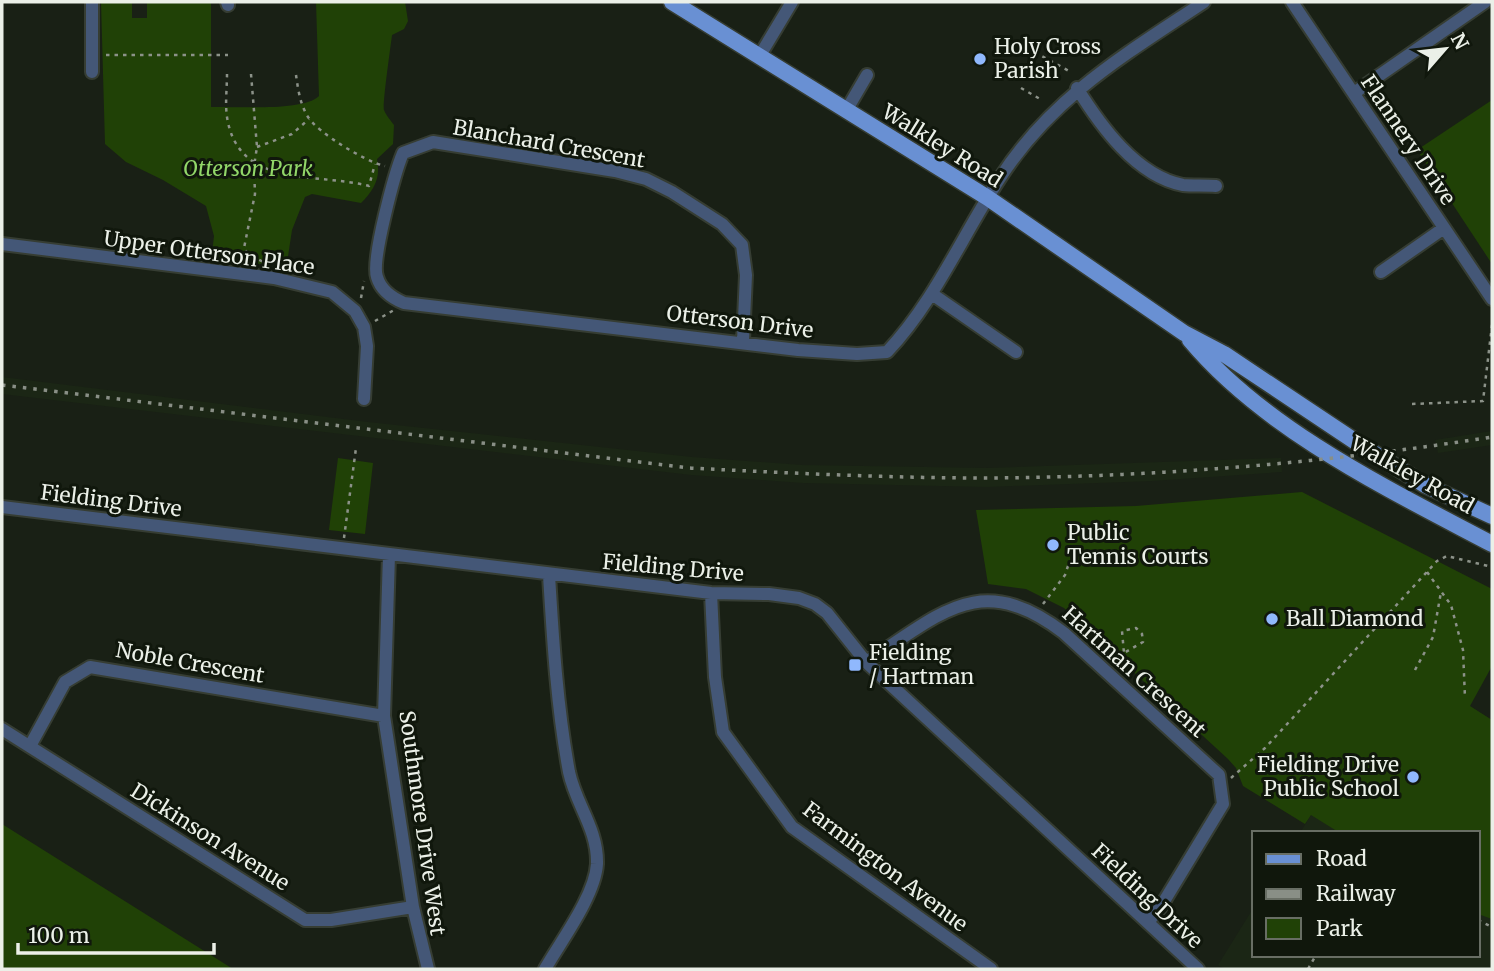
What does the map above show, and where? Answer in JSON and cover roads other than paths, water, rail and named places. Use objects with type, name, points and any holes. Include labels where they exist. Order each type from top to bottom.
[{"type":"main road","name":"Walkley Road","points":[[673,2],[988,198],[1184,333],[1224,354],[1425,485],[1492,516]]},
{"type":"main road","name":"Walkley Road","points":[[1184,333],[1211,365],[1307,438],[1363,475],[1492,544]]},
{"type":"street","points":[[92,2],[92,72]]},
{"type":"street","points":[[759,57],[792,2]]},
{"type":"street","name":"Otterson Drive","points":[[406,303],[743,341],[798,350],[857,354],[887,352],[906,332],[932,294],[988,198],[1031,135],[1077,88],[1204,2]]},
{"type":"street","name":"Flannery Drive","points":[[1292,2],[1492,299]]},
{"type":"street","points":[[1354,93],[1485,2]]},
{"type":"street","points":[[846,111],[867,75]]},
{"type":"street","points":[[1077,88],[1102,128],[1147,168],[1181,184],[1216,186]]},
{"type":"street","name":"Blanchard Crescent","points":[[406,303],[386,292],[376,273],[396,169],[403,153],[433,142],[615,171],[664,188],[722,224],[741,245],[746,275],[743,341]]},
{"type":"street","points":[[1381,272],[1444,228]]},
{"type":"street","name":"Upper Otterson Place","points":[[2,244],[274,278],[332,292],[355,311],[364,327],[367,346],[364,399]]},
{"type":"street","points":[[932,294],[1016,352]]},
{"type":"street","name":"Fielding Drive","points":[[2,507],[343,547],[550,575],[711,593],[769,594],[799,598],[816,604],[827,612],[866,662],[1198,969]]},
{"type":"street","name":"Southmore Drive West","points":[[389,555],[384,716],[413,907],[420,947],[428,969]]},
{"type":"street","points":[[545,969],[584,902],[597,866],[596,838],[570,776],[562,732],[554,674],[550,575]]},
{"type":"street","name":"Farmington Avenue","points":[[711,593],[715,677],[723,732],[792,827],[991,969]]},
{"type":"street","name":"Hartman Crescent","points":[[866,662],[950,608],[979,600],[1008,602],[1038,612],[1219,775],[1223,804],[1160,908],[1147,922]]},
{"type":"street","name":"Noble Crescent","points":[[30,746],[65,682],[90,667],[384,716]]},
{"type":"street","name":"Dickinson Avenue","points":[[2,729],[305,920],[331,920],[413,907]]},
{"type":"railway","points":[[2,385],[689,468],[838,475],[986,478],[1113,475],[1303,461],[1492,437]]},
{"type":"place","name":"Holy Cross Parish","points":[[980,59]]},
{"type":"place","name":"Public Tennis Courts","points":[[1053,545]]},
{"type":"place","name":"Ball Diamond","points":[[1272,619]]},
{"type":"place","name":"Fielding / Hartman","points":[[855,665]]},
{"type":"place","name":"Fielding Drive Public School","points":[[1413,777]]},
{"type":"park label","name":"Otterson Park","points":[[248,169]]}]
